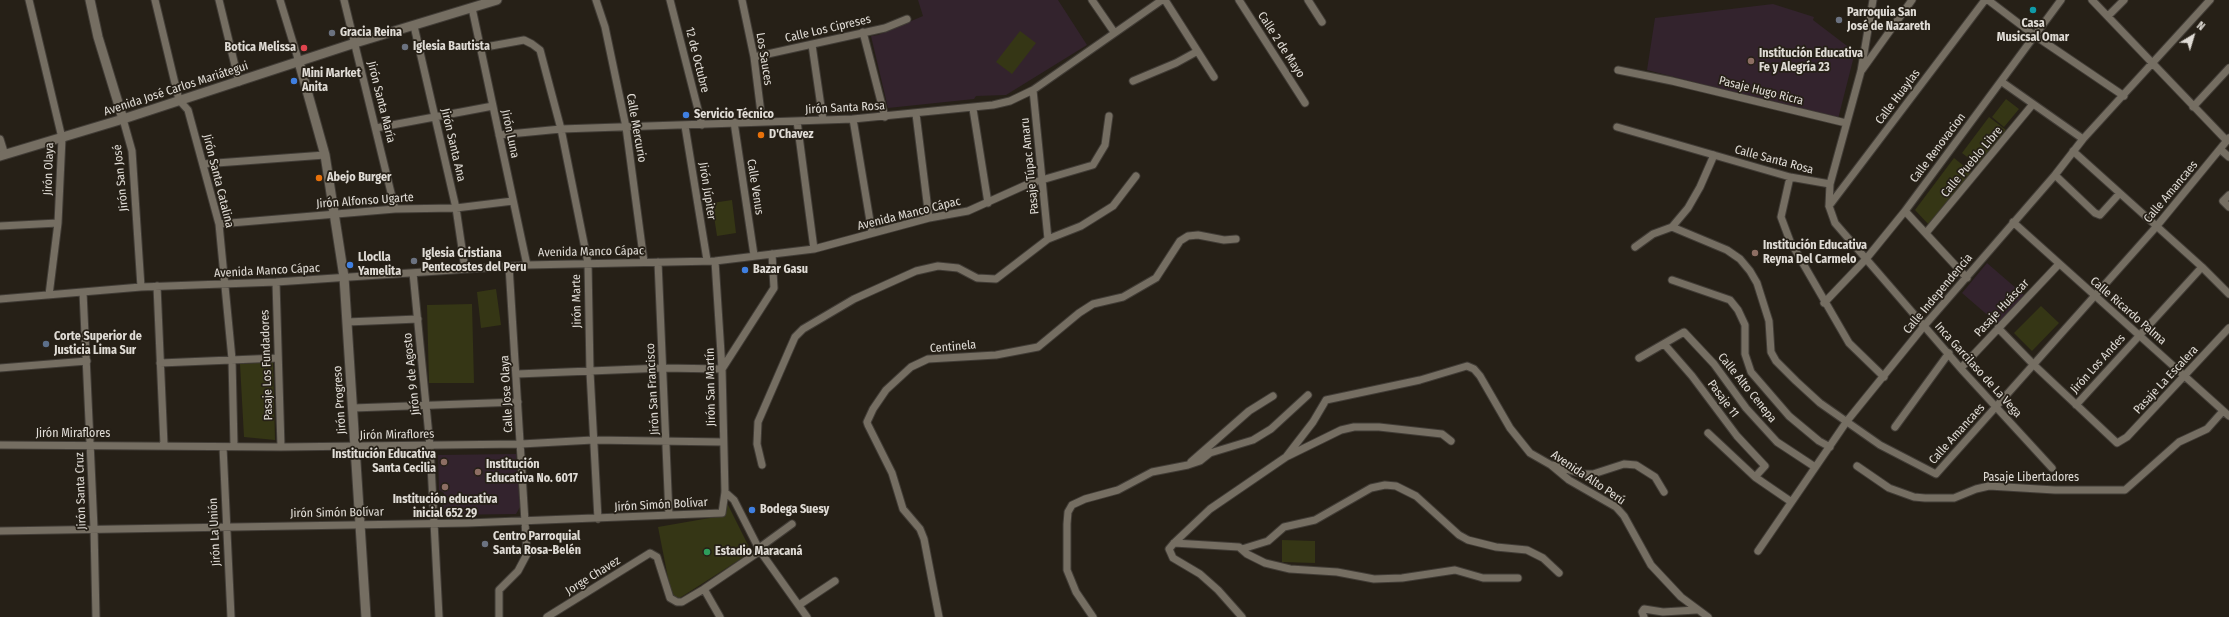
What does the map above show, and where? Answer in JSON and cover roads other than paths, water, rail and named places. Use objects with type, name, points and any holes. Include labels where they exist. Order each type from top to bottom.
[{"type":"street","name":"Jirón Olaya","points":[[29,0],[62,138],[58,223],[49,295]]},
{"type":"street","name":"Jirón San José","points":[[90,0],[98,37],[132,151],[141,287]]},
{"type":"street","name":"Jirón Santa Catalina","points":[[155,0],[179,100],[188,110],[219,224],[226,284],[232,359],[234,446]]},
{"type":"street","points":[[219,0],[238,82]]},
{"type":"street","points":[[280,0],[298,62]]},
{"type":"street","name":"Jirón Santa María","points":[[344,0],[395,210]]},
{"type":"street","name":"Avenida José Carlos Mariátegui","points":[[3,156],[123,119],[355,43],[497,0]]},
{"type":"street","name":"Calle Mercurio","points":[[596,0],[604,27],[626,127],[644,262]]},
{"type":"street","name":"12 de Octubre","points":[[670,0],[702,125]]},
{"type":"street","name":"Los Sauces","points":[[742,0],[754,57],[762,121]]},
{"type":"street","points":[[1092,0],[1114,32]]},
{"type":"street","points":[[1163,0],[1196,52],[1214,77]]},
{"type":"street","name":"Jirón Santa Rosa","points":[[499,135],[561,129],[685,126],[734,122],[885,117],[974,108],[1010,101],[1033,90],[1114,32],[1163,0]]},
{"type":"street","name":"Calle 2 de Mayo","points":[[1239,0],[1305,103]]},
{"type":"street","points":[[1308,0],[1322,22]]},
{"type":"street","name":"Inca Garcilaso de La Vega","points":[[1873,0],[1860,71],[1830,184],[1829,206],[1835,223],[1961,368],[2052,468]]},
{"type":"street","points":[[1860,71],[1912,0]]},
{"type":"street","name":"Calle Huaylas","points":[[1829,206],[1985,0]]},
{"type":"street","points":[[1988,0],[2034,35],[2124,96]]},
{"type":"street","name":"Calle Renovacion","points":[[1824,303],[1866,259],[1905,211],[2002,82],[2034,35],[2061,0]]},
{"type":"street","points":[[2092,0],[2193,107],[2228,139]]},
{"type":"street","points":[[2108,16],[2124,0]]},
{"type":"street","name":"Calle Independencia","points":[[1758,551],[1778,523],[1790,501],[1830,447],[1847,421],[1924,326],[2054,176],[2083,139],[2124,96],[2210,0]]},
{"type":"street","name":"Jirón Luna","points":[[472,8],[527,265]]},
{"type":"street","name":"Calle Los Cipreses","points":[[754,57],[885,28],[907,19]]},
{"type":"street","name":"Jirón Santa Ana","points":[[414,26],[456,208],[465,269]]},
{"type":"street","points":[[863,32],[885,117]]},
{"type":"street","name":"Jirón Marte","points":[[480,48],[524,40],[540,50],[561,129],[588,263],[590,372],[598,519]]},
{"type":"street","points":[[812,45],[823,120]]},
{"type":"street","points":[[1133,81],[1155,73],[1196,52]]},
{"type":"street","name":"Jirón Progreso","points":[[298,62],[325,155],[344,278],[366,617]]},
{"type":"street","points":[[2193,107],[2229,68]]},
{"type":"street","name":"Pasaje Hugo Ricra","points":[[1618,70],[1672,81],[1846,123]]},
{"type":"street","points":[[2002,82],[2083,139]]},
{"type":"street","name":"Pasaje Túpac Amaru","points":[[1033,90],[1048,240]]},
{"type":"street","name":"Calle Pueblo Libre","points":[[1926,233],[2034,104]]},
{"type":"street","points":[[376,128],[492,106]]},
{"type":"street","points":[[974,108],[988,203]]},
{"type":"street","points":[[916,114],[929,218]]},
{"type":"street","name":"Avenida Manco Cápac","points":[[0,299],[141,287],[276,282],[413,274],[527,265],[715,260],[814,249],[929,218],[968,211],[1028,184],[1093,165],[1105,145],[1109,116]]},
{"type":"street","points":[[853,119],[872,234]]},
{"type":"street","points":[[797,121],[814,249]]},
{"type":"street","name":"Calle Venus","points":[[734,122],[754,256]]},
{"type":"street","name":"Jirón Júpiter","points":[[685,126],[707,260]]},
{"type":"street","name":"Calle Santa Rosa","points":[[1617,127],[1790,177],[1830,184]]},
{"type":"street","points":[[0,139],[3,156]]},
{"type":"street","name":"Calle Amancaes","points":[[1672,227],[1715,244],[1740,259],[1757,283],[1762,297],[1769,321],[1771,352],[1776,360],[1820,403],[1880,445],[1936,474],[2156,227],[2221,150],[2228,139]]},
{"type":"street","points":[[2221,150],[2229,157]]},
{"type":"street","points":[[2073,151],[2119,194],[2202,267],[2229,294]]},
{"type":"street","points":[[203,164],[325,155]]},
{"type":"street","points":[[1635,247],[1653,234],[1672,227],[1688,208],[1700,187],[1714,155]]},
{"type":"street","points":[[762,465],[757,444],[758,422],[788,353],[796,337],[803,329],[854,299],[916,271],[938,266],[958,268],[977,278],[996,279],[1048,240],[1081,226],[1113,206],[1136,176]]},
{"type":"street","points":[[2054,176],[2095,213],[2100,215],[2119,194]]},
{"type":"street","points":[[1790,177],[1782,217],[1790,241],[1824,303],[1849,343],[1884,377]]},
{"type":"street","points":[[2229,195],[2223,201],[2229,208]]},
{"type":"street","name":"Jirón Alfonso Ugarte","points":[[219,224],[334,214],[456,208],[513,201]]},
{"type":"street","points":[[1905,211],[1967,278]]},
{"type":"street","name":"Calle Ricardo Palma","points":[[2013,222],[2229,416]]},
{"type":"street","points":[[0,226],[58,223]]},
{"type":"street","name":"Centinela","points":[[940,617],[924,539],[920,529],[903,509],[892,473],[867,422],[886,390],[911,367],[928,359],[996,355],[1038,348],[1079,313],[1092,304],[1123,297],[1156,278],[1180,242],[1188,236],[1198,235],[1224,240],[1236,239]]},
{"type":"street","points":[[517,374],[663,368],[722,369],[774,288],[772,254]]},
{"type":"street","name":"Jirón San Martín","points":[[715,260],[722,369],[722,442],[725,492],[722,513]]},
{"type":"street","name":"Jirón San Francisco","points":[[658,262],[669,515]]},
{"type":"street","name":"Pasaje Huáscar","points":[[1961,368],[2058,264]]},
{"type":"street","name":"Calle Jose Olaya","points":[[499,617],[499,590],[518,571],[526,559],[526,521],[509,266]]},
{"type":"street","name":"Jirón Los Andes","points":[[2076,405],[2202,267]]},
{"type":"street","name":"Jirón 9 de Agosto","points":[[413,274],[430,446],[439,617]]},
{"type":"street","points":[[1672,280],[1730,300],[1738,310],[1745,325],[1745,354],[1751,372],[1789,416],[1819,441],[1830,447]]},
{"type":"street","name":"Pasaje Los Fundadores","points":[[276,282],[281,447]]},
{"type":"street","points":[[157,286],[164,445]]},
{"type":"street","name":"Jirón Santa Cruz","points":[[83,292],[94,528],[96,617]]},
{"type":"street","points":[[347,322],[418,319]]},
{"type":"street","points":[[1998,328],[2076,405]]},
{"type":"street","name":"Pasaje La Escalera","points":[[2076,405],[2117,443],[2127,437],[2186,376],[2229,328]]},
{"type":"street","name":"Calle Alto Cenepa","points":[[1665,344],[1684,332],[1714,364],[1746,408],[1777,442],[1815,467]]},
{"type":"street","points":[[1640,358],[1665,344]]},
{"type":"street","name":"Pasaje 11","points":[[1665,344],[1692,376],[1737,436],[1764,466],[1755,477]]},
{"type":"street","points":[[1894,427],[1948,353]]},
{"type":"street","points":[[160,363],[278,358]]},
{"type":"street","points":[[0,368],[87,361]]},
{"type":"street","name":"Avenida Alto Perú","points":[[1286,457],[1313,422],[1326,400],[1420,380],[1467,366],[1474,369],[1480,376],[1521,443],[1530,453],[1551,465],[1568,480],[1616,507],[1624,516],[1651,565],[1696,610],[1708,617]]},
{"type":"street","points":[[1093,617],[1076,592],[1067,570],[1065,544],[1068,512],[1078,501],[1118,490],[1152,472],[1188,465],[1200,461],[1210,453],[1253,440],[1271,430],[1308,395]]},
{"type":"street","points":[[1188,465],[1249,411],[1272,396]]},
{"type":"street","points":[[353,408],[518,402]]},
{"type":"street","name":"Pasaje Libertadores","points":[[1857,466],[1889,488],[1914,497],[1954,498],[1976,489],[1989,486],[2055,490],[2096,489],[2118,491],[2131,487],[2179,442],[2207,429],[2223,411]]},
{"type":"street","points":[[1242,617],[1218,590],[1200,574],[1174,558],[1169,550],[1174,543],[1210,509],[1286,457],[1341,430],[1354,427],[1379,427],[1442,434],[1451,442]]},
{"type":"street","points":[[1708,433],[1755,477],[1790,501]]},
{"type":"street","name":"Jirón Miraflores","points":[[0,445],[90,444],[281,447],[521,444],[593,440],[722,442]]},
{"type":"street","name":"Jirón La Unión","points":[[224,446],[225,526],[231,617]]},
{"type":"street","points":[[1551,465],[1582,474],[1593,474],[1624,464],[1636,464],[1655,477],[1664,492]]},
{"type":"street","points":[[1174,543],[1224,545],[1242,549],[1268,541],[1284,527],[1315,520],[1371,488],[1385,485],[1396,486],[1416,496],[1459,535],[1478,543],[1527,550],[1543,558],[1558,573]]},
{"type":"street","points":[[725,492],[734,500],[760,550],[807,617]]},
{"type":"street","name":"Jirón Simón Bolívar","points":[[0,531],[94,528],[360,525],[433,522],[526,521],[722,513]]},
{"type":"street","points":[[720,617],[704,589],[760,550],[792,524]]},
{"type":"street","points":[[1242,549],[1247,554],[1265,563],[1290,569],[1349,573],[1374,579],[1402,578],[1455,570],[1483,578],[1518,578]]},
{"type":"street","name":"Jorge Chavez","points":[[547,617],[650,553],[657,557],[670,598],[673,602],[682,602],[704,589]]},
{"type":"street","points":[[799,605],[835,581]]},
{"type":"street","points":[[1644,617],[1642,612],[1644,609],[1663,612],[1696,610]]},
{"type":"place","name":"Casa Musicsal Omar","points":[[2033,10]]},
{"type":"place","name":"Parroquia San José de Nazareth","points":[[1839,20]]},
{"type":"place","name":"Gracia Reina","points":[[332,33]]},
{"type":"place","name":"Iglesia Bautista","points":[[405,47]]},
{"type":"place","name":"Botica Melissa","points":[[304,48]]},
{"type":"place","name":"Institución Educativa Fe y Alegría 23","points":[[1751,61]]},
{"type":"place","name":"Mini Market Anita","points":[[294,81]]},
{"type":"place","name":"Servicio Técnico","points":[[686,115]]},
{"type":"place","name":"D'Chavez","points":[[761,135]]},
{"type":"place","name":"Abejo Burger","points":[[319,178]]},
{"type":"place","name":"Institución Educativa Reyna Del Carmelo","points":[[1755,253]]},
{"type":"place","name":"Iglesia Cristiana Pentecostes del Peru","points":[[414,261]]},
{"type":"place","name":"Lloclla Yamelita","points":[[350,265]]},
{"type":"place","name":"Bazar Gasu","points":[[745,270]]},
{"type":"place","name":"Corte Superior de Justicia Lima Sur","points":[[46,344]]},
{"type":"place","name":"Institución Educativa Santa Cecilia","points":[[444,462]]},
{"type":"place","name":"Institución Educativa No. 6017","points":[[478,472]]},
{"type":"place","name":"Institución educativa inicial 652 29","points":[[445,487]]},
{"type":"place","name":"Bodega Suesy","points":[[752,510]]},
{"type":"place","name":"Centro Parroquial Santa Rosa-Belén","points":[[485,544]]},
{"type":"place","name":"Estadio Maracaná","points":[[707,552]]}]
